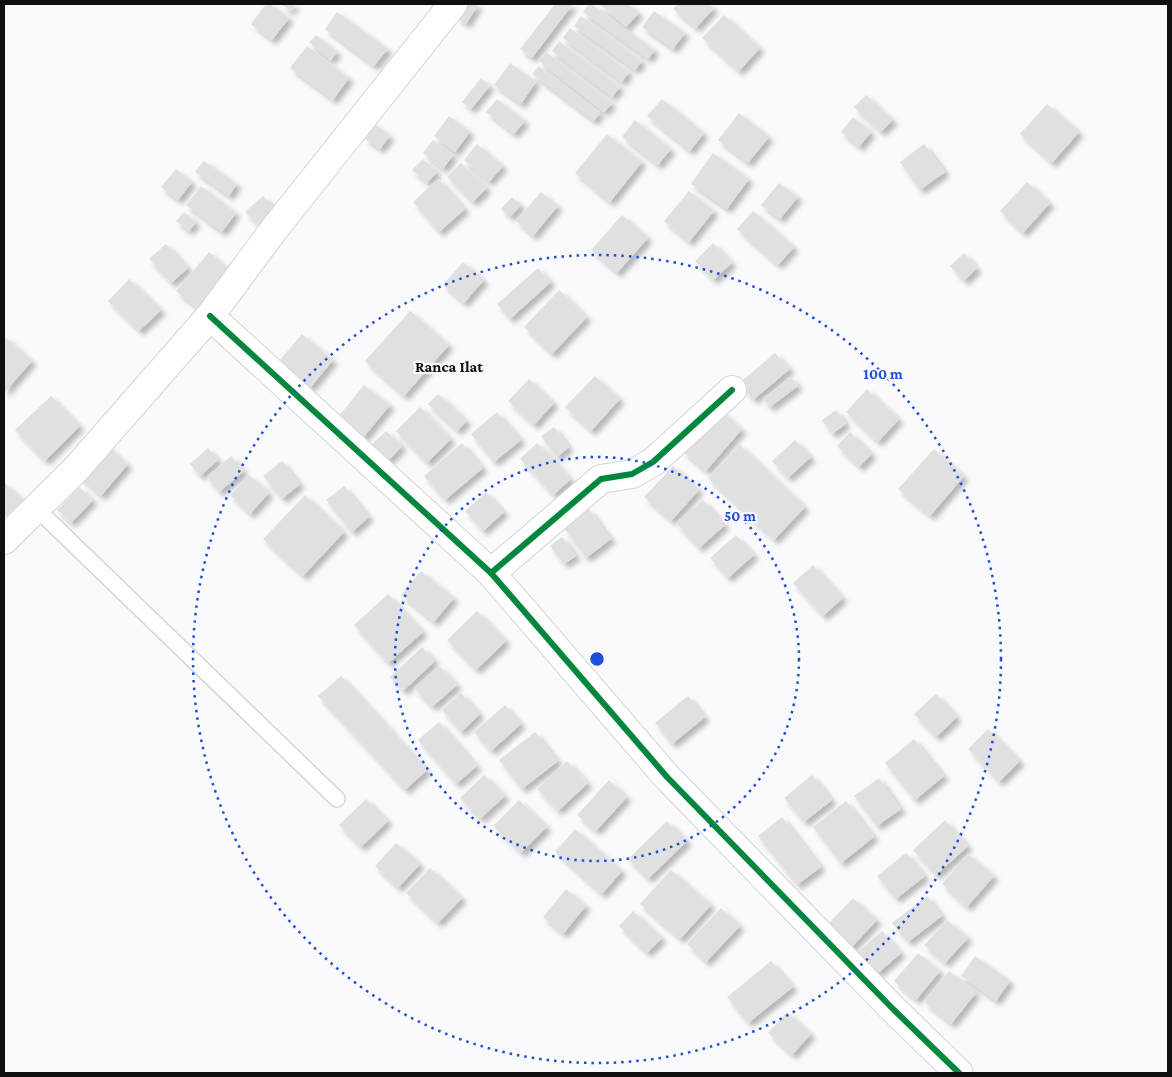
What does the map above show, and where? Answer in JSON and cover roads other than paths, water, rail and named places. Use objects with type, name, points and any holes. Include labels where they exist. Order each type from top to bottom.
[{"type":"street","points":[[4,540],[76,469],[210,316],[272,232],[453,4]]},
{"type":"street","points":[[210,316],[492,573],[666,777],[893,1009],[959,1073]]},
{"type":"street","points":[[492,573],[601,479],[632,474],[654,462],[732,390]]},
{"type":"lane","points":[[36,508],[336,799]]},
{"type":"district","name":"Ranca Ilat","points":[[449,366]]}]
